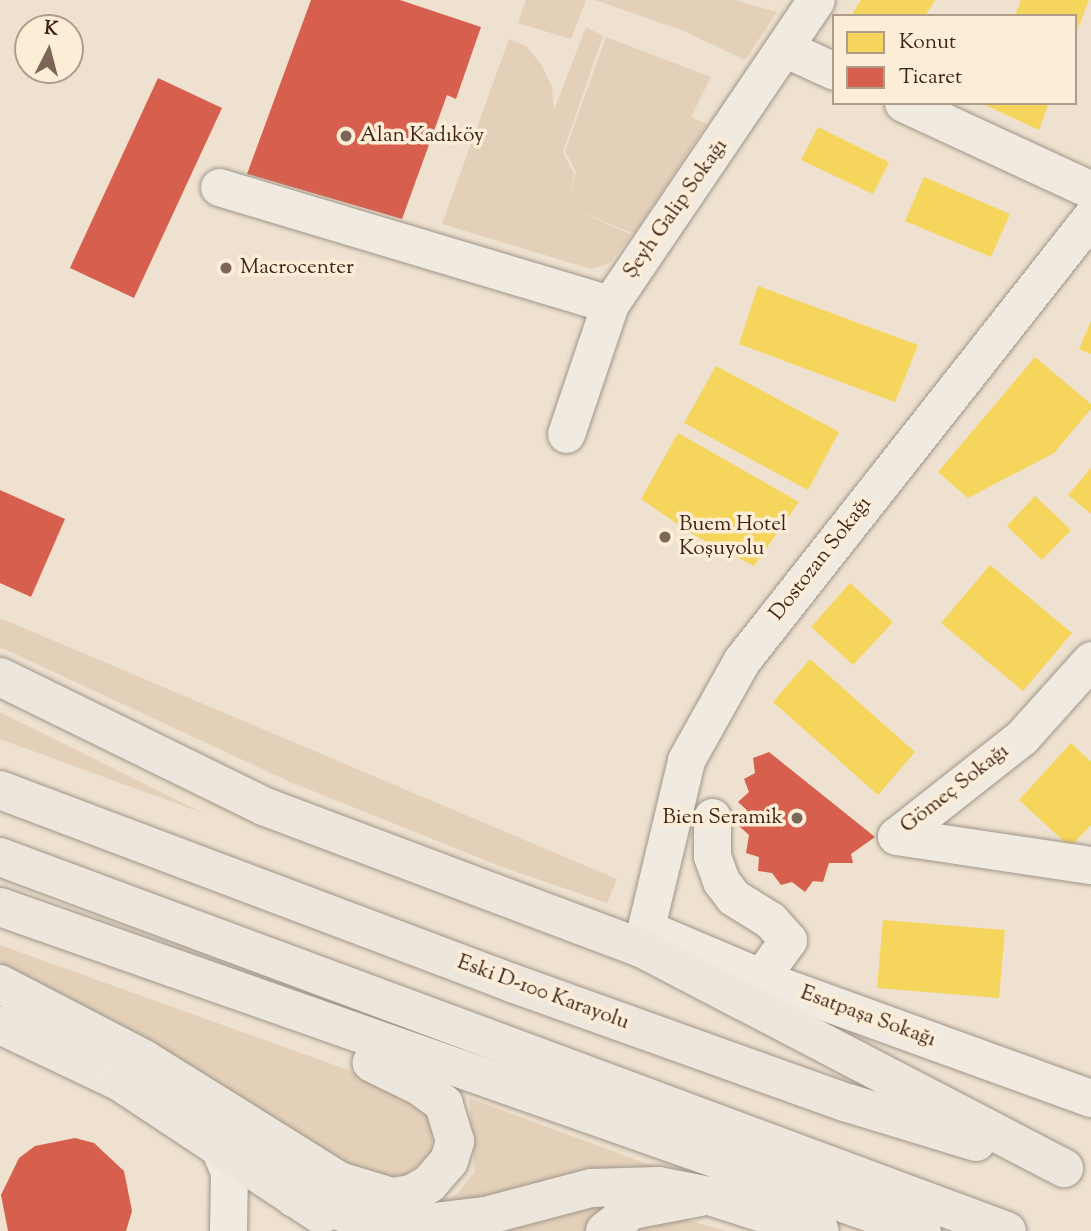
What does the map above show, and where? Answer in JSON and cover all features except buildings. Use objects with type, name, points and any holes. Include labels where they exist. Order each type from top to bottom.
[{"type":"main road","points":[[0,677],[263,806],[644,939],[1077,1173]]},
{"type":"main road","name":"Eski D-100 Karayolu","points":[[0,790],[835,1099],[1077,1173]]},
{"type":"main road","points":[[0,858],[1007,1231]]},
{"type":"main road","points":[[0,907],[206,983],[922,1231]]},
{"type":"main road","points":[[0,984],[78,1021],[363,1192],[392,1197],[411,1194],[429,1184],[449,1161],[455,1141],[444,1104],[421,1087],[206,983]]},
{"type":"main road","points":[[0,1025],[120,1082],[346,1231]]},
{"type":"main road","points":[[294,1198],[393,1227],[485,1216],[544,1198],[622,1184],[709,1196],[820,1231]]},
{"type":"main road","points":[[605,1231],[632,1210],[709,1196]]},
{"type":"street","name":"Şeyh Galip Sokağı","points":[[566,434],[610,304],[786,49],[816,0]]},
{"type":"street","points":[[786,49],[832,70]]},
{"type":"street","points":[[908,105],[1091,190]]},
{"type":"street","points":[[219,187],[610,304]]},
{"type":"street","name":"Dostozan Sokağı","points":[[644,939],[687,760],[742,660],[1091,217]]},
{"type":"street","name":"Gömeç Sokağı","points":[[1091,660],[1021,737],[896,836],[1091,865]]},
{"type":"street","points":[[712,817],[712,856],[721,881],[733,897],[770,920],[788,940],[761,977]]},
{"type":"street","name":"Esatpaşa Sokağı","points":[[644,939],[761,977],[1091,1098]]},
{"type":"street","points":[[219,1148],[229,1172],[228,1231]]},
{"type":"shaded area","points":[[526,0],[586,0],[571,39],[518,23]]},
{"type":"shaded area","points":[[595,0],[735,0],[777,12],[745,60],[684,31]]},
{"type":"shaded area","points":[[586,27],[603,36],[563,152],[574,174],[570,195],[576,172],[565,151],[606,37],[711,77],[691,117],[707,124],[634,234],[567,206],[632,235],[610,263],[591,269],[442,224],[509,39],[526,46],[541,64],[552,87],[554,110]]},
{"type":"shaded area","points":[[0,618],[617,879],[607,903],[502,867],[288,781],[0,647]]},
{"type":"shaded area","points":[[0,712],[205,814],[0,739]]},
{"type":"shaded area","points":[[0,945],[412,1093],[425,1110],[433,1133],[431,1152],[402,1180],[376,1180],[0,968]]},
{"type":"shaded area","points":[[469,1098],[664,1170],[623,1166],[416,1217],[457,1194],[475,1171]]},
{"type":"shaded area","points":[[616,1201],[588,1231],[507,1231]]},
{"type":"shaded area","points":[[666,1217],[688,1220],[727,1231],[638,1231]]},
{"type":"place","name":"Alan Kadıköy","points":[[346,136]]},
{"type":"place","name":"Macrocenter","points":[[226,268]]},
{"type":"place","name":"Buem Hotel Koşuyolu","points":[[665,537]]},
{"type":"place","name":"Bien Seramik","points":[[797,818]]}]
